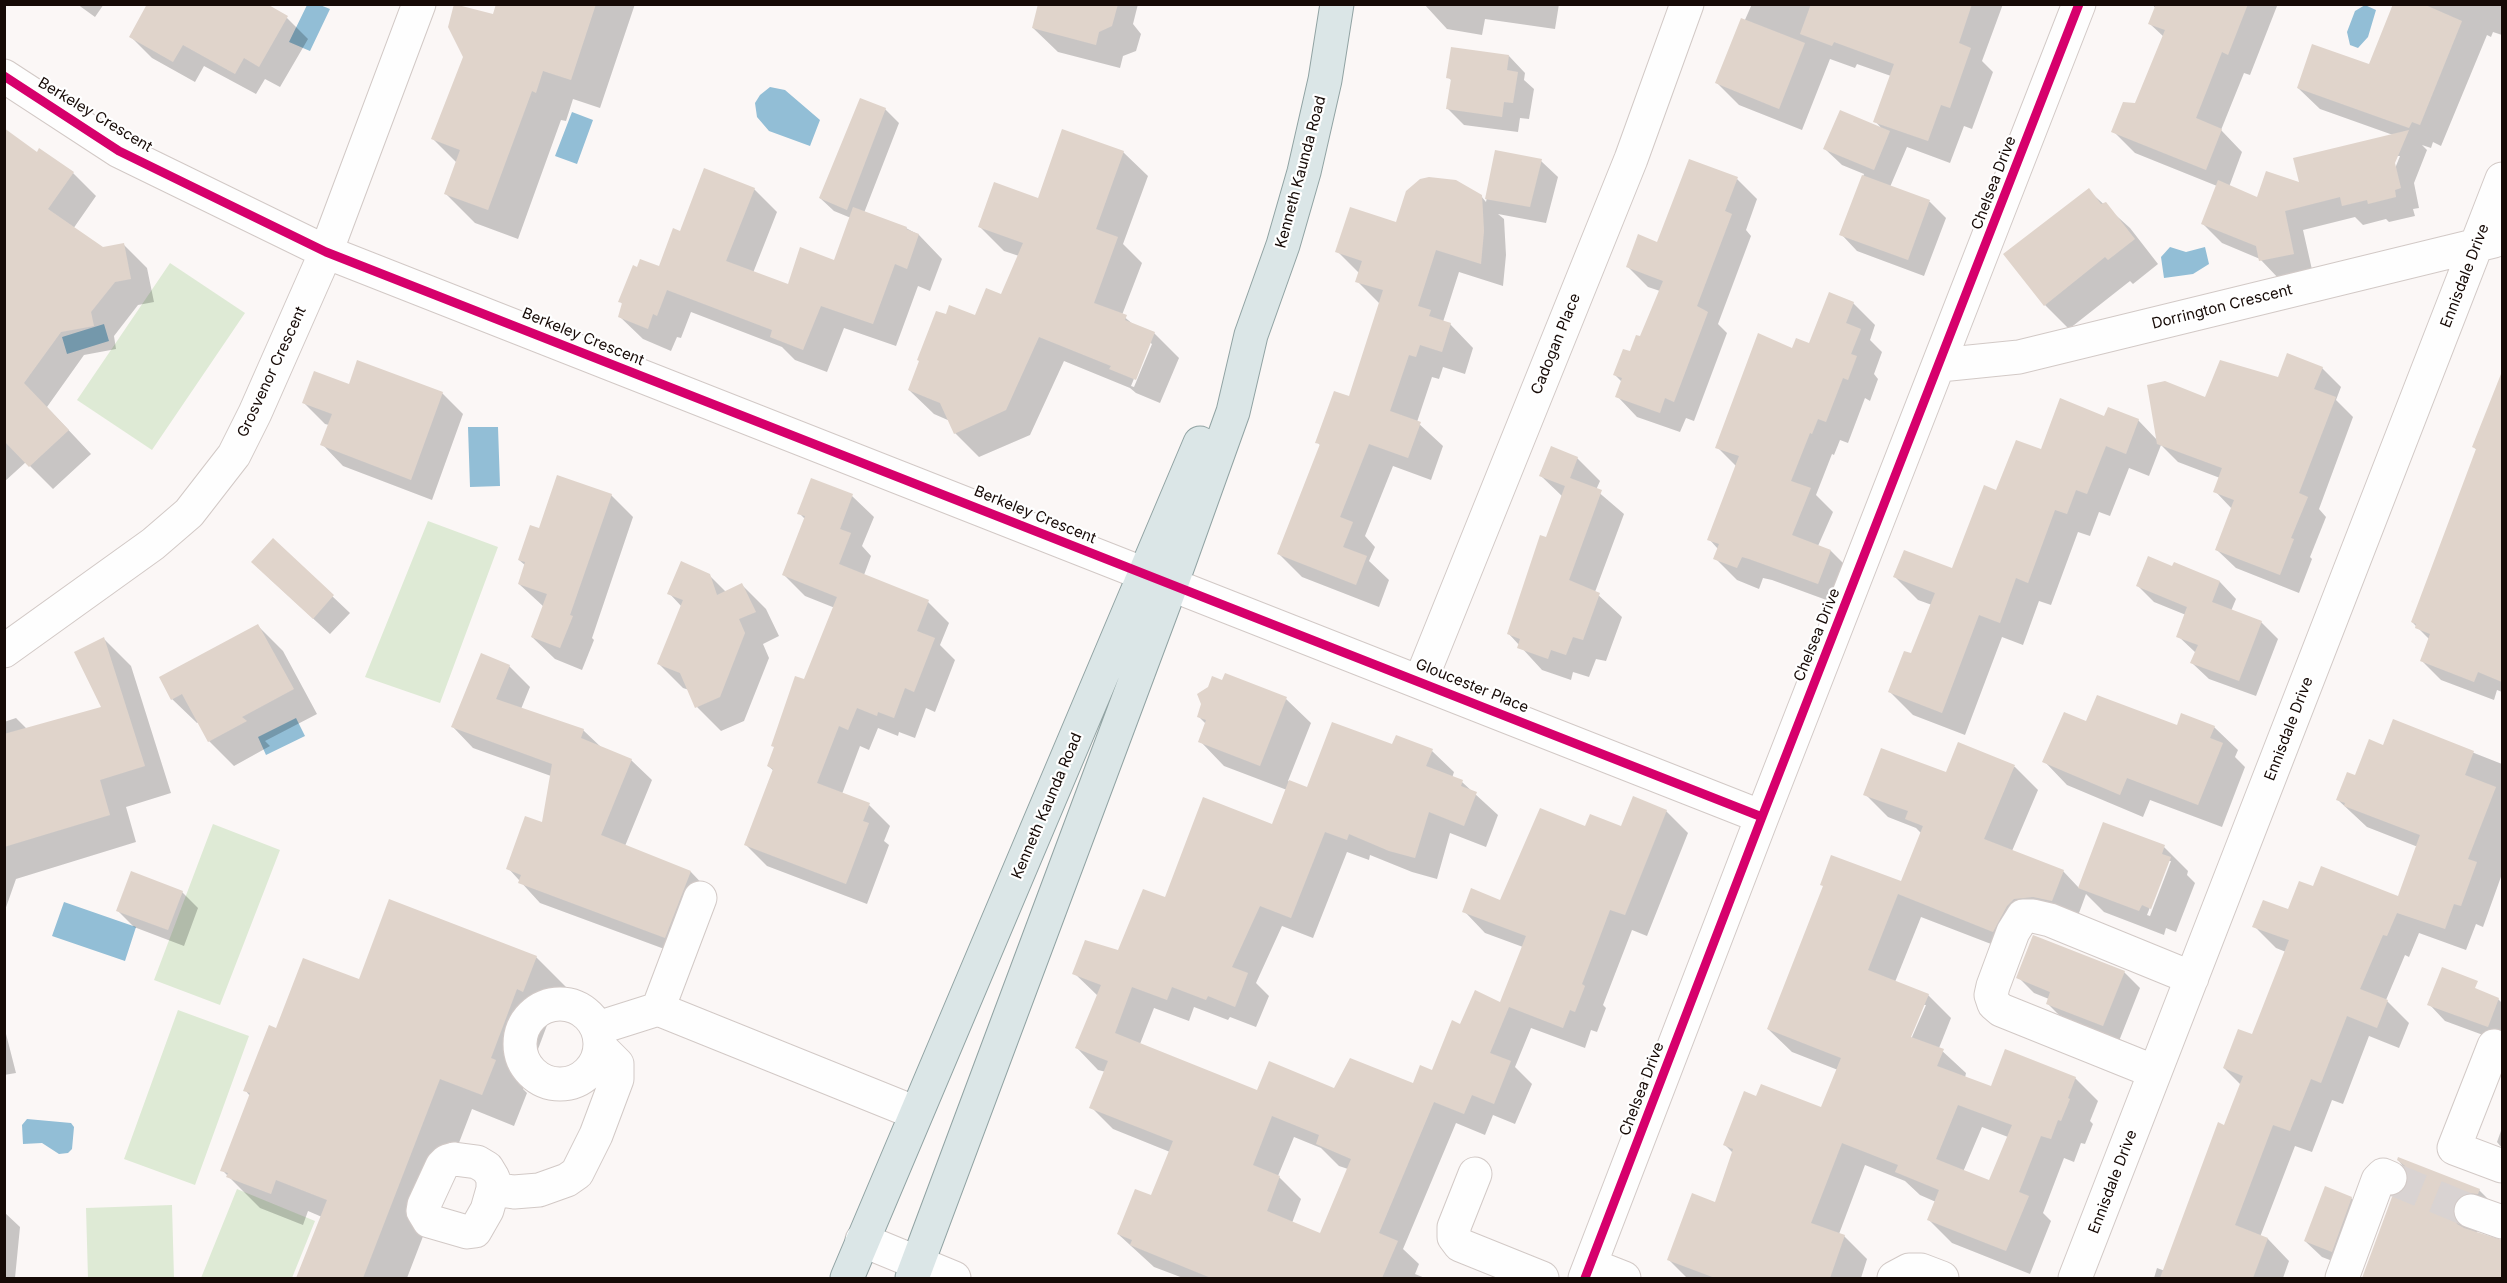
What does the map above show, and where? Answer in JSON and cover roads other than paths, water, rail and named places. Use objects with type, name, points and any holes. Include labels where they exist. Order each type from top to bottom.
[{"type":"main road","name":"Kenneth Kaunda Road","points":[[847,1278],[916,1113],[1233,411],[1251,335],[1283,245],[1304,172],[1326,80],[1336,4]]},
{"type":"main road","name":"Kenneth Kaunda Road","points":[[915,1271],[1157,580]]},
{"type":"street","name":"Grosvenor Crescent","points":[[4,651],[153,544],[189,513],[234,455],[326,252],[419,4]]},
{"type":"street","name":"Cadogan Place","points":[[1420,682],[1631,159],[1687,4]]},
{"type":"street","name":"Chelsea Drive","points":[[1588,1272],[1761,817],[1940,365],[2079,4]]},
{"type":"street","name":"Berkeley Crescent","points":[[4,76],[119,151],[326,252],[1157,580]]},
{"type":"street","name":"Ennisdale Drive","points":[[2075,1278],[2192,978],[2489,242],[2502,179]]},
{"type":"street","name":"Dorrington Crescent","points":[[1940,365],[2019,357],[2489,242]]},
{"type":"street","name":"Gloucester Place","points":[[1157,580],[1761,817]]},
{"type":"street","points":[[662,998],[700,898]]},
{"type":"street","points":[[2155,1072],[2001,1010],[1994,1004],[1991,995],[1993,986],[2013,932],[2023,916],[2050,920],[2192,978]]},
{"type":"street","points":[[493,1189],[514,1192],[539,1190],[567,1180],[577,1173],[587,1157],[617,1079],[617,1064],[599,1038],[697,977]]},
{"type":"street","points":[[662,998],[916,1113]]},
{"type":"street","points":[[2502,1050],[2494,1046],[2454,1148],[2502,1166]]},
{"type":"street","points":[[1475,1174],[1454,1227],[1454,1237],[1460,1245],[1542,1278]]},
{"type":"street","points":[[2342,1278],[2378,1180],[2383,1175],[2390,1178]]},
{"type":"street","points":[[2471,1211],[2502,1222]]},
{"type":"street","points":[[862,1240],[915,1271],[954,1278]]},
{"type":"street","points":[[1894,1278],[1909,1270],[1921,1270],[1942,1278]]},
{"type":"street","points":[[1588,1272],[1624,1278]]},
{"type":"water","points":[[307,5],[320,5],[330,9],[310,51],[289,42]]},
{"type":"water","points":[[2365,5],[2376,10],[2368,37],[2358,48],[2350,45],[2347,32],[2355,11]]},
{"type":"water","points":[[770,87],[785,90],[820,120],[810,146],[769,131],[757,117],[755,103],[760,95]]},
{"type":"water","points":[[572,112],[593,120],[577,164],[555,156]]},
{"type":"water","points":[[2170,247],[2186,252],[2205,247],[2209,264],[2193,274],[2164,278],[2161,257]]},
{"type":"water","points":[[104,324],[109,341],[67,354],[62,337]]},
{"type":"water","points":[[468,427],[498,427],[500,486],[470,487]]},
{"type":"water","points":[[296,718],[305,736],[266,755],[258,737]]},
{"type":"water","points":[[64,902],[136,927],[125,961],[52,936]]},
{"type":"water","points":[[27,1119],[71,1123],[74,1127],[72,1149],[68,1153],[59,1154],[42,1143],[23,1144],[22,1125]]},
{"type":"tunnel","points":[[2390,1178],[2471,1211]]}]
